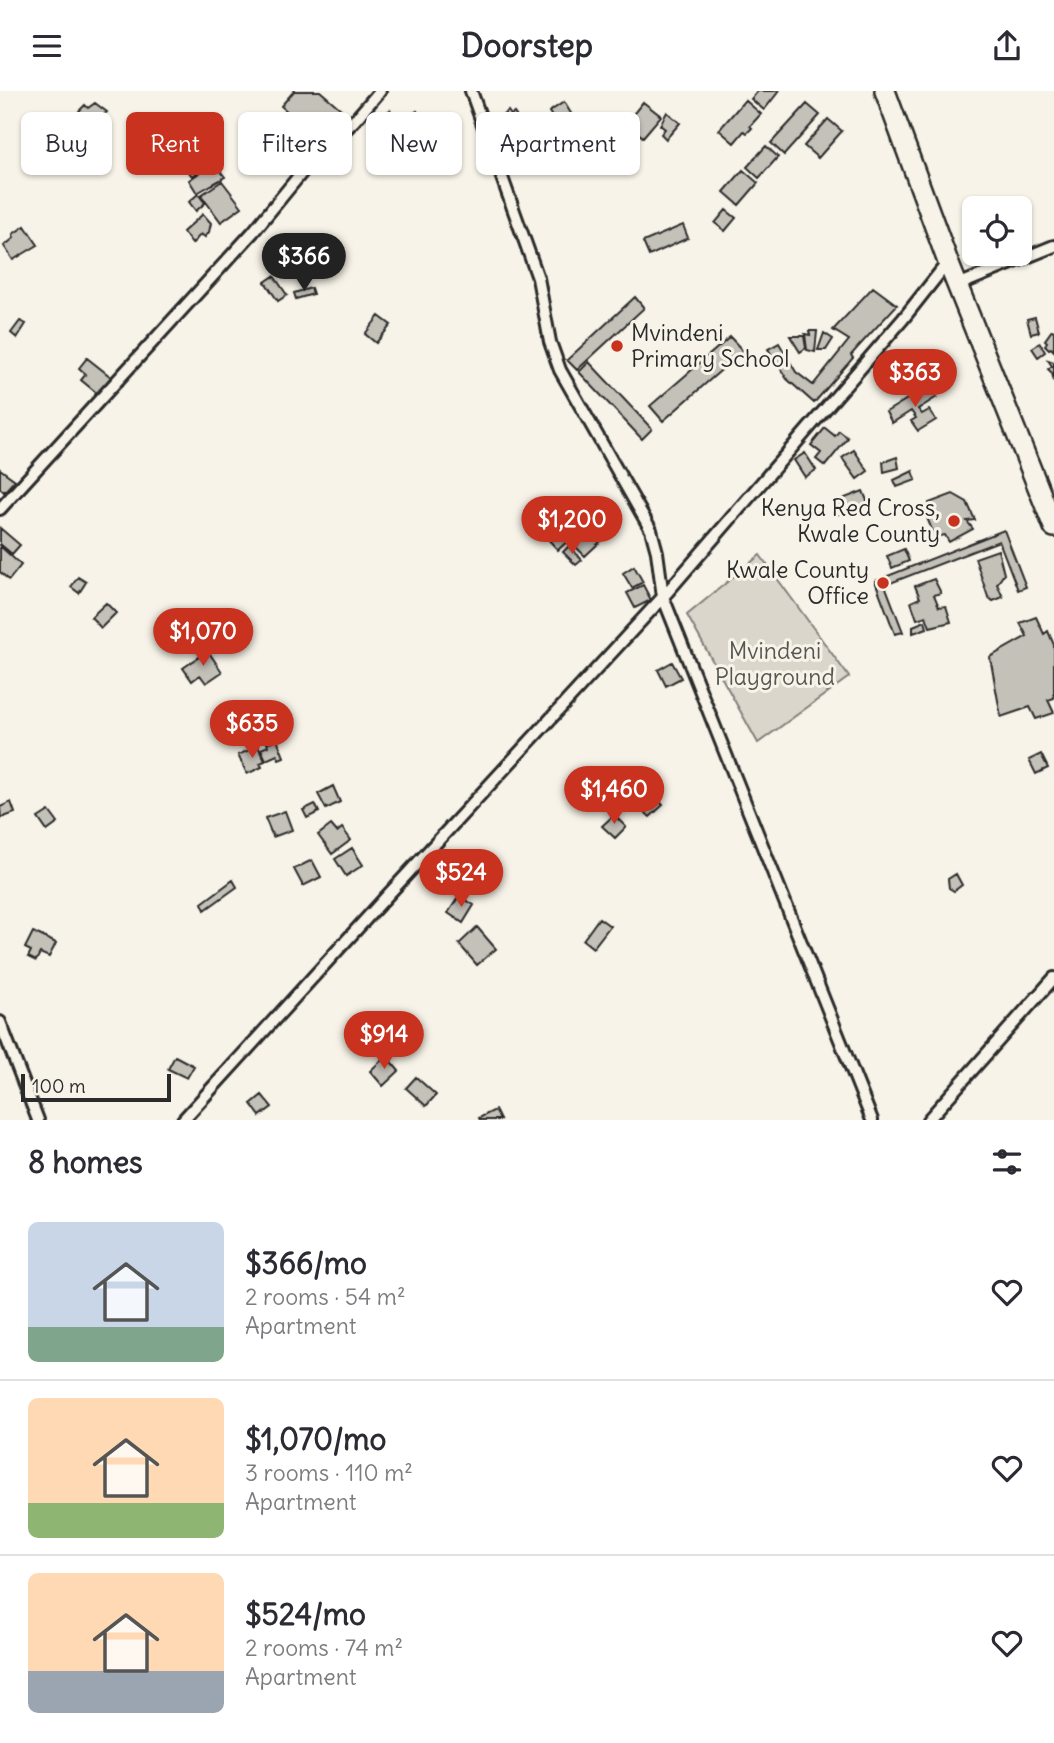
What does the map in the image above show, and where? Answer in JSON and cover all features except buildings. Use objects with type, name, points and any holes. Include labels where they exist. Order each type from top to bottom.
[{"type":"highway","points":[[885,91],[948,262],[1054,527]]},
{"type":"street","points":[[0,509],[253,232],[303,171],[380,91]]},
{"type":"street","points":[[471,91],[538,278],[550,342],[560,370],[651,530],[663,597],[872,1120]]},
{"type":"street","points":[[958,285],[1054,246]]},
{"type":"street","points":[[183,1120],[663,597],[903,319],[948,262]]},
{"type":"street","points":[[928,1120],[1054,978]]},
{"type":"street","points":[[0,1022],[38,1120]]},
{"type":"green space","name":"Mvindeni Playground","points":[[760,555],[849,677],[758,743],[687,615]]},
{"type":"place","name":"Mvindeni Primary School","points":[[617,346]]},
{"type":"place","name":"Kenya Red Cross, Kwale County","points":[[954,521]]},
{"type":"place","name":"Kwale County Office","points":[[883,583]]}]
